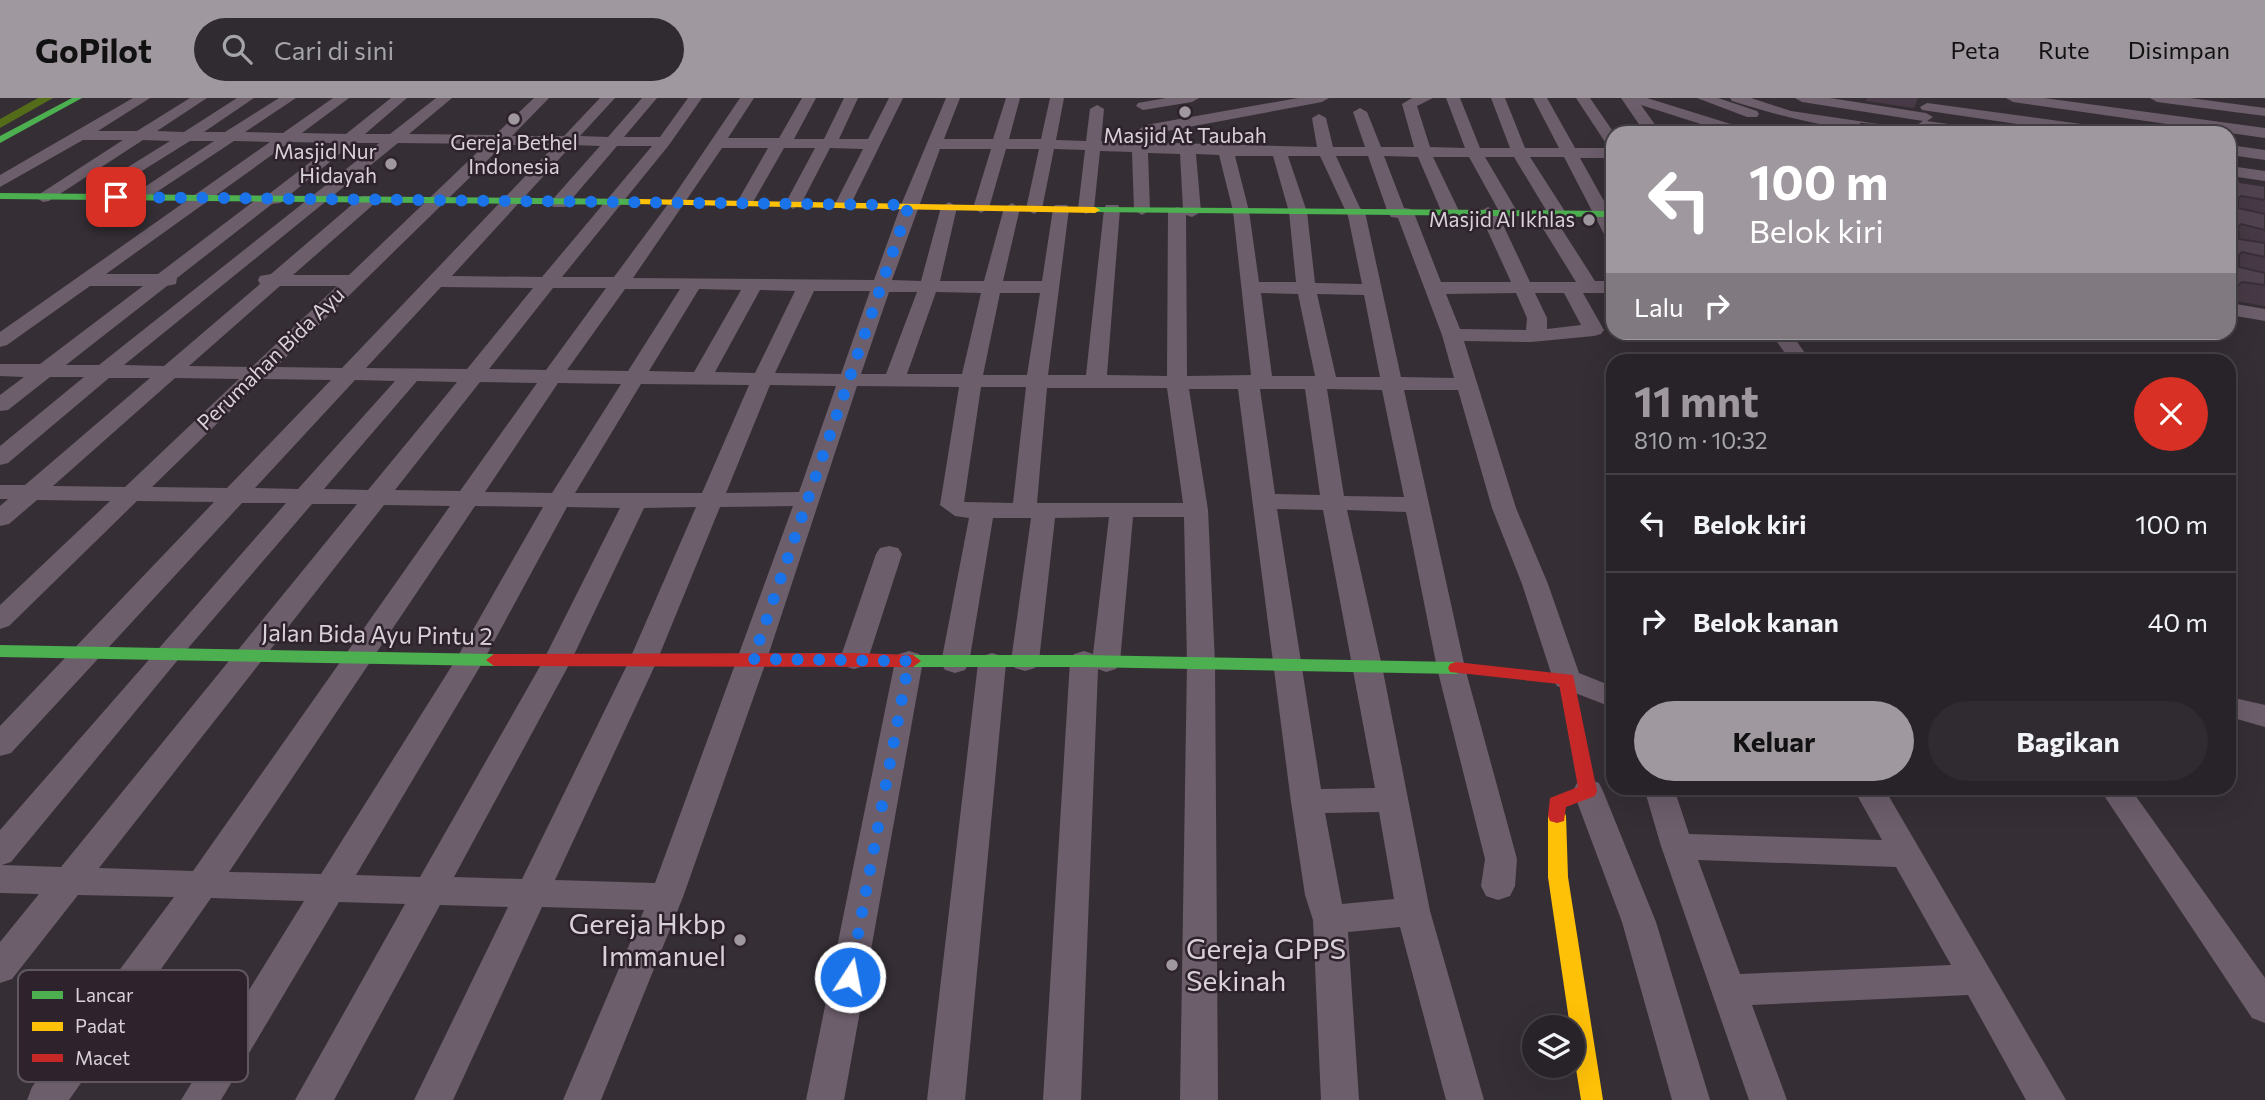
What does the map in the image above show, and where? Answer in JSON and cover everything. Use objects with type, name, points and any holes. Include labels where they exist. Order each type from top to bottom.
[{"type":"street","points":[[0,140],[78,98]]},
{"type":"street","points":[[0,183],[143,98]]},
{"type":"street","points":[[43,197],[200,98]]},
{"type":"street","points":[[92,197],[247,98]]},
{"type":"street","points":[[140,198],[289,98]]},
{"type":"street","points":[[0,341],[342,98]]},
{"type":"street","points":[[0,405],[271,200],[400,98]]},
{"type":"street","points":[[0,458],[104,371],[445,98]]},
{"type":"street","name":"Perumahan Bida Ayu","points":[[0,620],[255,373],[440,200],[542,98]]},
{"type":"street","points":[[0,746],[433,281],[513,202],[608,98]]},
{"type":"street","points":[[559,203],[650,98]]},
{"type":"street","points":[[0,968],[548,282],[664,142],[695,98]]},
{"type":"street","points":[[140,970],[203,883],[552,376],[678,203],[747,98]]},
{"type":"street","points":[[744,204],[809,98]]},
{"type":"street","points":[[793,204],[851,98]]},
{"type":"street","points":[[843,204],[896,98]]},
{"type":"street","points":[[582,1100],[666,897],[753,659],[909,205],[953,98]]},
{"type":"street","points":[[981,208],[1013,98]]},
{"type":"street","points":[[1034,209],[1057,98]]},
{"type":"street","points":[[1138,102],[1192,98]]},
{"type":"street","points":[[1201,98],[1224,116]]},
{"type":"street","points":[[1146,130],[1322,98]]},
{"type":"street","points":[[1426,98],[1410,101],[1409,104],[1423,151],[1451,213]]},
{"type":"street","points":[[1453,98],[1474,152],[1509,213]]},
{"type":"street","points":[[1452,335],[1531,336],[1594,330],[1550,214],[1519,152],[1498,98]]},
{"type":"street","points":[[1540,98],[1567,152],[1606,212]]},
{"type":"street","points":[[1583,98],[1606,133]]},
{"type":"street","points":[[1630,98],[1652,126]]},
{"type":"street","points":[[1630,98],[1722,126]]},
{"type":"street","points":[[1704,98],[1789,126]]},
{"type":"street","points":[[1737,98],[2034,126]]},
{"type":"street","points":[[2013,98],[2215,126]]},
{"type":"street","points":[[2157,98],[2265,112]]},
{"type":"street","points":[[1138,102],[1166,125]]},
{"type":"street","points":[[1796,105],[1878,126]]},
{"type":"street","points":[[1086,209],[1097,109]]},
{"type":"street","points":[[1360,112],[1401,213],[1436,288],[1452,335],[1504,508],[1535,584],[1567,679],[1588,791],[1639,922],[1691,1100]]},
{"type":"street","points":[[1925,116],[1951,126]]},
{"type":"street","points":[[1319,118],[1326,151],[1354,212],[1451,668],[1501,859],[1499,886]]},
{"type":"street","points":[[2236,129],[2265,133]]},
{"type":"street","points":[[79,135],[664,142]]},
{"type":"street","points":[[718,143],[871,144]]},
{"type":"street","points":[[933,145],[1049,144],[1226,151],[1606,153]]},
{"type":"street","points":[[1140,147],[1142,210]]},
{"type":"street","points":[[1188,149],[1177,382],[1196,510],[1201,663],[1199,1100]]},
{"type":"street","points":[[1226,151],[1241,211],[1251,287],[1264,501],[1307,802],[1322,895],[1330,920],[1340,1100]]},
{"type":"street","points":[[1279,151],[1297,212],[1321,382],[1333,502],[1368,666],[1413,911],[1465,1100]]},
{"type":"street","points":[[2236,151],[2265,155]]},
{"type":"street","points":[[2236,171],[2265,176]]},
{"type":"street","points":[[2236,179],[2265,184]]},
{"type":"street","points":[[0,196],[843,204],[1185,212],[1606,214]]},
{"type":"street","points":[[0,519],[368,200]]},
{"type":"street","points":[[894,380],[929,286],[949,207]]},
{"type":"street","points":[[1012,208],[971,380],[952,505],[964,511],[1196,510]]},
{"type":"street","points":[[1024,661],[1034,510],[1037,380],[1062,209]]},
{"type":"street","points":[[1096,381],[1112,209]]},
{"type":"street","points":[[1488,212],[1537,318],[1537,331],[1531,336]]},
{"type":"street","points":[[86,280],[353,281]]},
{"type":"street","points":[[433,281],[1051,286]]},
{"type":"street","points":[[248,1021],[470,660],[559,500],[694,282]]},
{"type":"street","points":[[701,378],[754,284]]},
{"type":"street","points":[[433,1100],[643,660],[763,377],[808,284]]},
{"type":"street","points":[[1251,287],[1371,290]]},
{"type":"street","points":[[1436,288],[1606,287]]},
{"type":"street","points":[[2236,310],[2265,315]]},
{"type":"street","points":[[0,370],[1465,384]]},
{"type":"street","points":[[0,853],[167,654],[412,374]]},
{"type":"street","points":[[0,492],[635,501],[808,499]]},
{"type":"street","points":[[314,1100],[557,661],[635,501]]},
{"type":"street","points":[[1264,501],[1416,505]]},
{"type":"street","points":[[1062,1100],[1095,662],[1122,510]]},
{"type":"street","points":[[955,663],[982,511]]},
{"type":"street","points":[[854,659],[888,554]]},
{"type":"street","name":"Jalan Bida Ayu Pintu 2","points":[[0,651],[557,661],[854,659],[955,663],[1024,661],[1288,664],[1451,668],[1567,679]]},
{"type":"street","points":[[825,1100],[909,661]]},
{"type":"street","points":[[946,1100],[992,663]]},
{"type":"street","points":[[1567,679],[1606,695]]},
{"type":"street","points":[[2236,709],[2265,716]]},
{"type":"street","points":[[1588,791],[1557,803],[1558,877],[1592,1100]]},
{"type":"street","points":[[1661,795],[1768,1100]]},
{"type":"street","points":[[1872,795],[1903,854],[2048,1100]]},
{"type":"street","points":[[2119,795],[2265,1007]]},
{"type":"street","points":[[1307,802],[1393,799]]},
{"type":"street","points":[[1677,846],[1903,854]]},
{"type":"street","points":[[0,879],[666,897]]},
{"type":"street","points":[[1330,920],[1413,911]]},
{"type":"street","points":[[1731,990],[1978,979]]},
{"type":"street","points":[[46,1100],[59,1082]]},
{"type":"street","points":[[200,1100],[211,1082]]},
{"type":"building","points":[[2236,178],[2240,182],[2265,186],[2265,200],[2241,196],[2238,198],[2238,208],[2265,214],[2265,230],[2241,224],[2238,227],[2239,239],[2265,243],[2265,257],[2242,252],[2239,255],[2239,267],[2265,273],[2265,285],[2242,282],[2236,284]]},
{"type":"waterway","points":[[0,124],[47,98]]},
{"type":"traffic: fast","points":[[0,140],[78,98]]},
{"type":"traffic: fast","points":[[0,196],[639,202]]},
{"type":"traffic: fast","points":[[1095,210],[1606,214]]},
{"type":"traffic: fast","points":[[0,651],[494,660]]},
{"type":"traffic: fast","points":[[913,661],[1084,661],[1456,668]]},
{"type":"traffic: slow","points":[[639,202],[1095,210]]},
{"type":"traffic: slow","points":[[1557,816],[1558,877],[1592,1100]]},
{"type":"traffic: jam","points":[[494,660],[913,661]]},
{"type":"traffic: jam","points":[[1456,668],[1567,679],[1588,791],[1557,803],[1557,816]]},
{"type":"place","name":"Masjid At Taubah","points":[[1185,112]]},
{"type":"place","name":"Gereja Bethel Indonesia","points":[[514,119]]},
{"type":"place","name":"Masjid Nur Hidayah","points":[[391,164]]},
{"type":"place","name":"Masjid Al Ikhlas","points":[[1589,220]]},
{"type":"place","name":"Gereja Hkbp Immanuel","points":[[740,940]]},
{"type":"place","name":"Gereja GPPS Sekinah","points":[[1172,965]]},
{"type":"route","points":[[116,197],[909,205],[753,659],[909,661],[850,977]]}]
